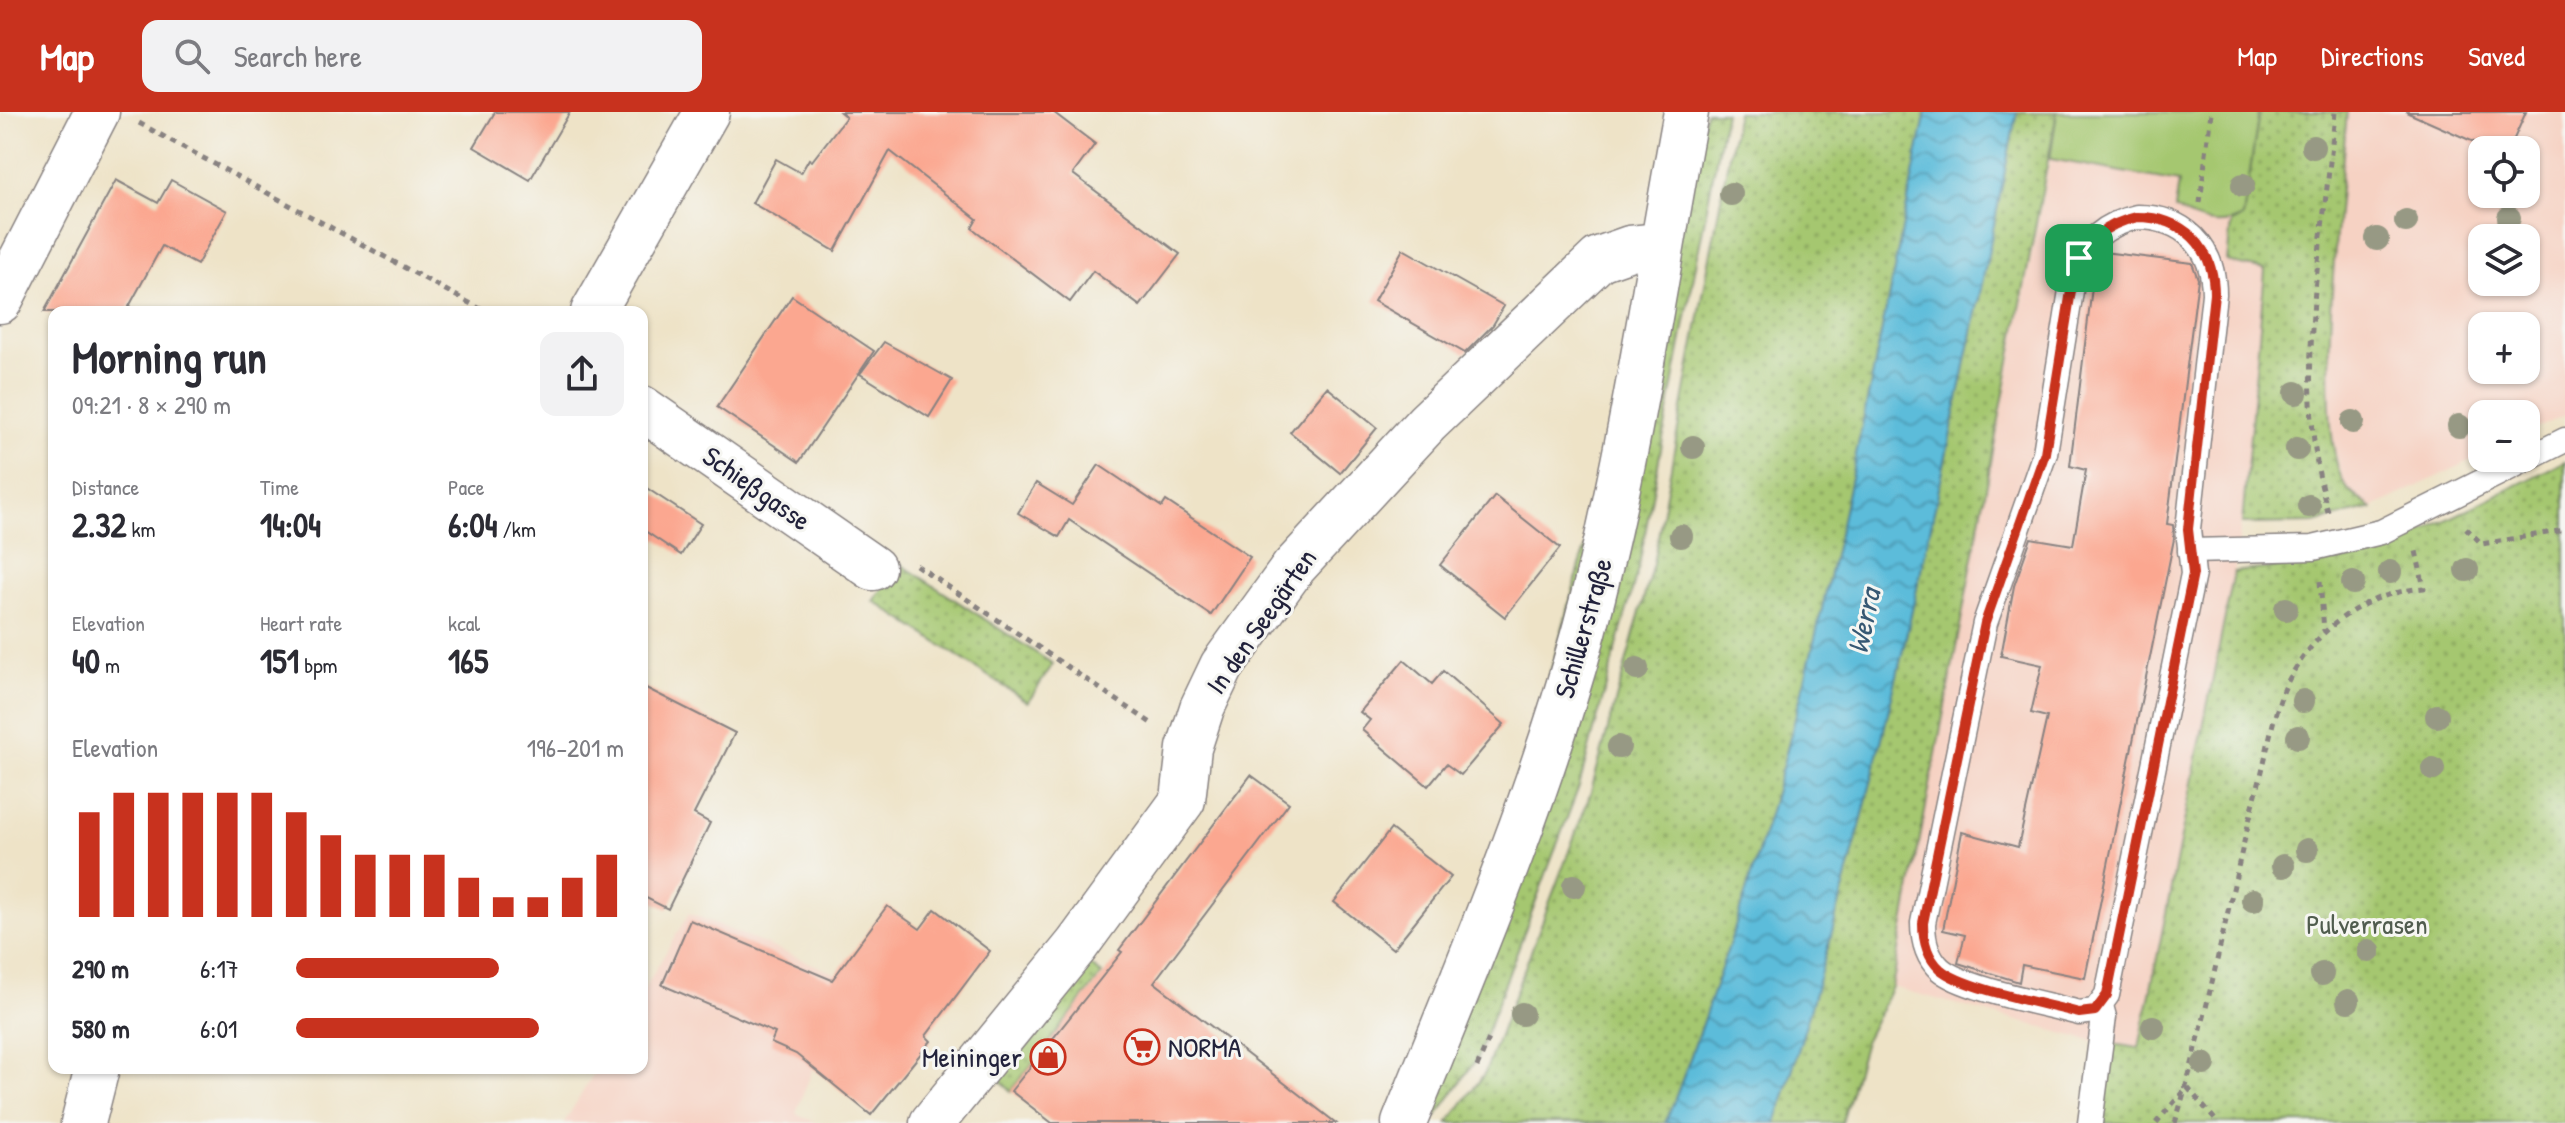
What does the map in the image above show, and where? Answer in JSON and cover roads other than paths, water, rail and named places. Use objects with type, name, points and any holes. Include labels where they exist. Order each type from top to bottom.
[{"type":"street","points":[[596,306],[707,112]]},
{"type":"street","name":"Schillerstraße","points":[[1404,1123],[1497,894],[1546,757],[1584,631],[1639,386],[1686,112]]},
{"type":"street","points":[[0,301],[115,116]]},
{"type":"street","name":"In den Seegärten","points":[[932,1123],[1148,852],[1183,800],[1189,748],[1202,708],[1222,666],[1293,568],[1358,494],[1427,423],[1599,259],[1630,248],[1661,245]]},
{"type":"street","name":"Schießgasse","points":[[648,412],[873,568]]},
{"type":"street","points":[[83,1123],[95,1074]]},
{"type":"lane","points":[[2137,217],[2174,222],[2193,235],[2203,248],[2214,278],[2188,529],[2190,551],[2193,574],[2107,995],[2101,1006],[2079,1013],[1954,978],[1934,962],[1923,938],[1923,923],[1985,623],[2045,453],[2079,258],[2096,235],[2108,227],[2137,217]]},
{"type":"lane","points":[[2190,551],[2313,548],[2381,532],[2445,503],[2565,440]]},
{"type":"lane","points":[[2090,1123],[2104,1017],[2101,1006]]},
{"type":"water","name":"Werra","points":[[1926,112],[2017,112],[1910,621],[1848,873],[1776,1123],[1665,1123],[1687,1068],[1753,869],[1811,655]]},
{"type":"place","name":"NORMA","points":[[1142,1047]]},
{"type":"place","name":"Meininger","points":[[1048,1057]]},
{"type":"park label","name":"Pulverrasen","points":[[2367,924]]}]
